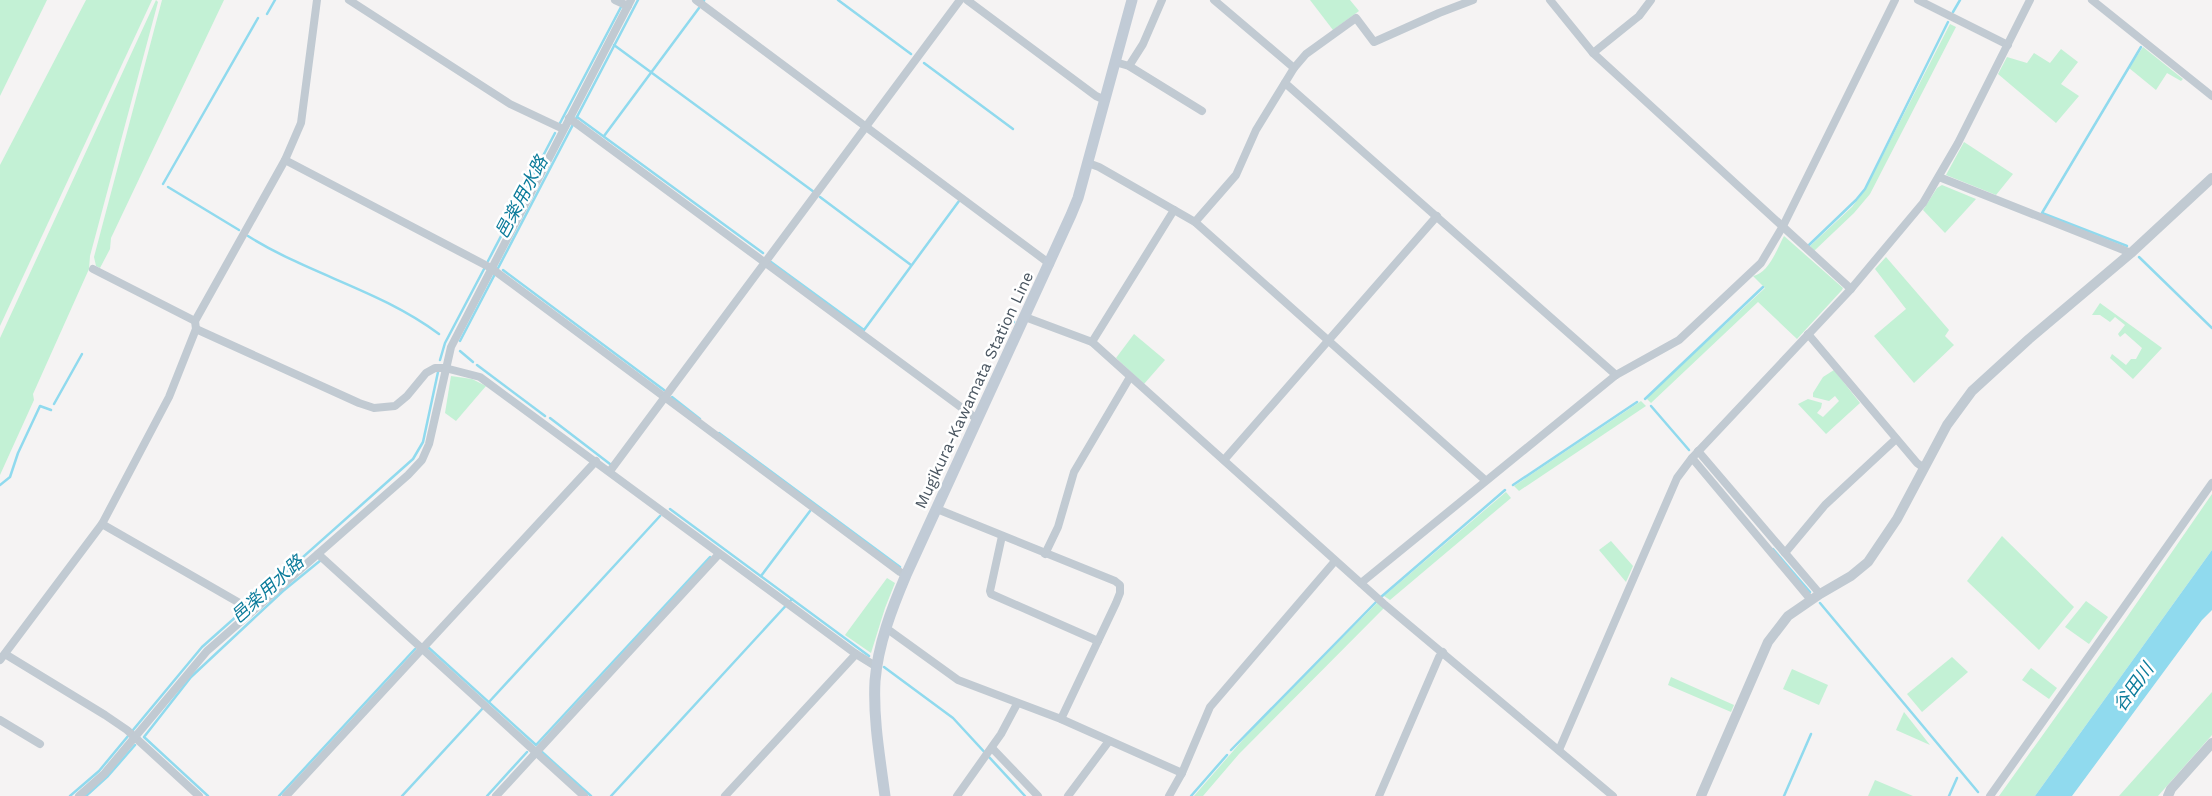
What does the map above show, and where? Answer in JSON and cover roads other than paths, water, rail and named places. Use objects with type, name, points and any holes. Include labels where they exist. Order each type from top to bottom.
[{"type":"main road","name":"Mugikura-Kawamata Station Line","points":[[884,796],[876,716],[877,667],[886,628],[906,575],[1075,207],[1132,0]]},
{"type":"street","points":[[199,796],[132,735],[105,715],[3,657],[102,524],[169,398],[196,325],[285,160],[301,123],[318,0]]},
{"type":"street","points":[[349,0],[510,104],[563,129]]},
{"type":"street","points":[[79,796],[104,774],[132,735],[202,657],[248,610],[318,554],[408,475],[422,460],[429,444],[451,347],[629,3],[615,0]]},
{"type":"street","points":[[696,0],[1050,264]]},
{"type":"street","points":[[610,471],[960,0]]},
{"type":"street","points":[[968,0],[1096,96],[1105,100]]},
{"type":"street","points":[[1129,66],[1142,44],[1162,0]]},
{"type":"street","points":[[1214,0],[1294,68]]},
{"type":"street","points":[[1195,222],[1236,175],[1256,130],[1294,68],[1306,54],[1356,18],[1374,42],[1473,0]]},
{"type":"street","points":[[1550,0],[1593,53],[1851,289]]},
{"type":"street","points":[[1593,53],[1639,16],[1651,0]]},
{"type":"street","points":[[1361,583],[1616,375],[1679,340],[1761,263],[1783,226],[1895,0]]},
{"type":"street","points":[[1918,0],[2008,45]]},
{"type":"street","points":[[1559,750],[1677,478],[1698,451],[1851,289],[1910,218],[1939,177],[2030,0]]},
{"type":"street","points":[[2092,0],[2212,96]]},
{"type":"street","points":[[1115,62],[1129,66],[1202,111]]},
{"type":"street","points":[[1285,83],[1616,375]]},
{"type":"street","points":[[569,118],[977,419]]},
{"type":"street","points":[[285,160],[491,268],[906,575]]},
{"type":"street","points":[[1088,163],[1099,167],[1195,222],[1485,480]]},
{"type":"street","points":[[1939,177],[2131,253]]},
{"type":"street","points":[[1701,796],[1768,642],[1788,616],[1851,576],[1868,562],[1897,518],[1953,416],[1981,381],[2131,253],[2212,178]]},
{"type":"street","points":[[1092,342],[1174,210]]},
{"type":"street","points":[[1224,460],[1437,216]]},
{"type":"street","points":[[93,269],[196,325],[359,403],[374,408],[395,406],[426,373],[435,368],[445,368],[480,376],[719,554],[856,654],[877,667]]},
{"type":"street","points":[[1025,317],[1092,342],[1335,561],[1613,796]]},
{"type":"street","points":[[1808,334],[1916,464],[1924,468]]},
{"type":"street","points":[[1045,554],[1058,527],[1074,472],[1130,377]]},
{"type":"street","points":[[1785,553],[1825,506],[1896,438]]},
{"type":"street","points":[[1698,451],[1820,594]]},
{"type":"street","points":[[1692,458],[1811,600]]},
{"type":"street","points":[[286,796],[596,461]]},
{"type":"street","points":[[1990,796],[2212,483]]},
{"type":"street","points":[[937,509],[1115,581],[1120,585],[1120,593],[1062,719]]},
{"type":"street","points":[[102,524],[248,610]]},
{"type":"street","points":[[1002,536],[991,594],[1098,641]]},
{"type":"street","points":[[318,554],[584,796]]},
{"type":"street","points":[[496,796],[719,554]]},
{"type":"street","points":[[1169,796],[1182,773],[1210,707],[1335,561]]},
{"type":"street","points":[[886,628],[958,680],[1017,704],[1062,719],[1182,773]]},
{"type":"street","points":[[1379,796],[1439,657],[1443,652]]},
{"type":"street","points":[[725,796],[856,654]]},
{"type":"street","points":[[957,796],[992,748],[1017,704]]},
{"type":"street","points":[[0,720],[40,744]]},
{"type":"street","points":[[1068,796],[1109,741]]},
{"type":"street","points":[[2168,796],[2171,789],[2212,743]]},
{"type":"street","points":[[992,748],[1038,796]]},
{"type":"water","name":"谷田川","points":[[2212,550],[2212,610],[2202,620],[2072,796],[2035,796]]},
{"type":"waterway","points":[[267,14],[275,0]]},
{"type":"waterway","points":[[460,341],[638,0]]},
{"type":"waterway","points":[[838,0],[911,54]]},
{"type":"waterway","points":[[1953,12],[1960,0]]},
{"type":"waterway","name":"邑楽用水路","points":[[559,125],[621,7]]},
{"type":"waterway","points":[[604,136],[699,8]]},
{"type":"waterway","points":[[163,184],[258,18]]},
{"type":"waterway","points":[[1809,245],[1865,189],[1948,22]]},
{"type":"waterway","points":[[614,45],[814,192]]},
{"type":"waterway","points":[[2127,246],[2042,213],[2141,47]]},
{"type":"waterway","points":[[924,63],[1013,129]]},
{"type":"waterway","points":[[577,117],[763,253]]},
{"type":"waterway","name":"邑楽用水路","points":[[488,261],[555,133]]},
{"type":"waterway","points":[[168,187],[239,230]]},
{"type":"waterway","points":[[820,197],[911,265]]},
{"type":"waterway","points":[[771,262],[864,330],[959,201]]},
{"type":"waterway","points":[[248,236],[296,262],[393,306],[439,334]]},
{"type":"waterway","points":[[2139,257],[2212,328]]},
{"type":"waterway","name":"邑楽用水路","points":[[440,360],[445,343],[484,269]]},
{"type":"waterway","points":[[503,270],[664,390]]},
{"type":"waterway","points":[[1645,399],[1763,287]]},
{"type":"waterway","points":[[460,351],[473,362]]},
{"type":"waterway","points":[[54,404],[82,354]]},
{"type":"waterway","points":[[477,365],[545,416]]},
{"type":"waterway","name":"邑楽用水路","points":[[70,796],[99,771],[202,647],[413,459],[423,442],[438,372]]},
{"type":"waterway","points":[[672,397],[700,419]]},
{"type":"waterway","points":[[1513,485],[1637,402]]},
{"type":"waterway","points":[[0,485],[10,477],[18,453],[40,406],[51,410]]},
{"type":"waterway","points":[[1651,406],[1689,450]]},
{"type":"waterway","points":[[550,418],[610,464]]},
{"type":"waterway","points":[[719,433],[900,567]]},
{"type":"waterway","points":[[1381,597],[1505,490]]},
{"type":"waterway","points":[[670,509],[869,656]]},
{"type":"waterway","points":[[761,576],[810,511]]},
{"type":"waterway","points":[[489,702],[660,516]]},
{"type":"waterway","points":[[1773,549],[1810,592]]},
{"type":"waterway","points":[[429,648],[536,745],[710,557]]},
{"type":"waterway","points":[[208,796],[144,737],[191,677],[283,591],[321,560]]},
{"type":"waterway","points":[[611,796],[792,599]]},
{"type":"waterway","points":[[1231,750],[1377,601]]},
{"type":"waterway","points":[[1820,603],[1978,792]]},
{"type":"waterway","points":[[279,796],[415,649]]},
{"type":"waterway","points":[[884,667],[953,718],[1025,796]]},
{"type":"waterway","points":[[402,796],[483,708]]},
{"type":"waterway","points":[[1784,796],[1811,734]]},
{"type":"waterway","points":[[86,796],[108,776],[135,745]]},
{"type":"waterway","points":[[487,796],[527,752]]},
{"type":"waterway","points":[[542,752],[591,796]]},
{"type":"waterway","points":[[1191,796],[1227,755]]},
{"type":"waterway","points":[[1949,796],[1957,778]]}]
